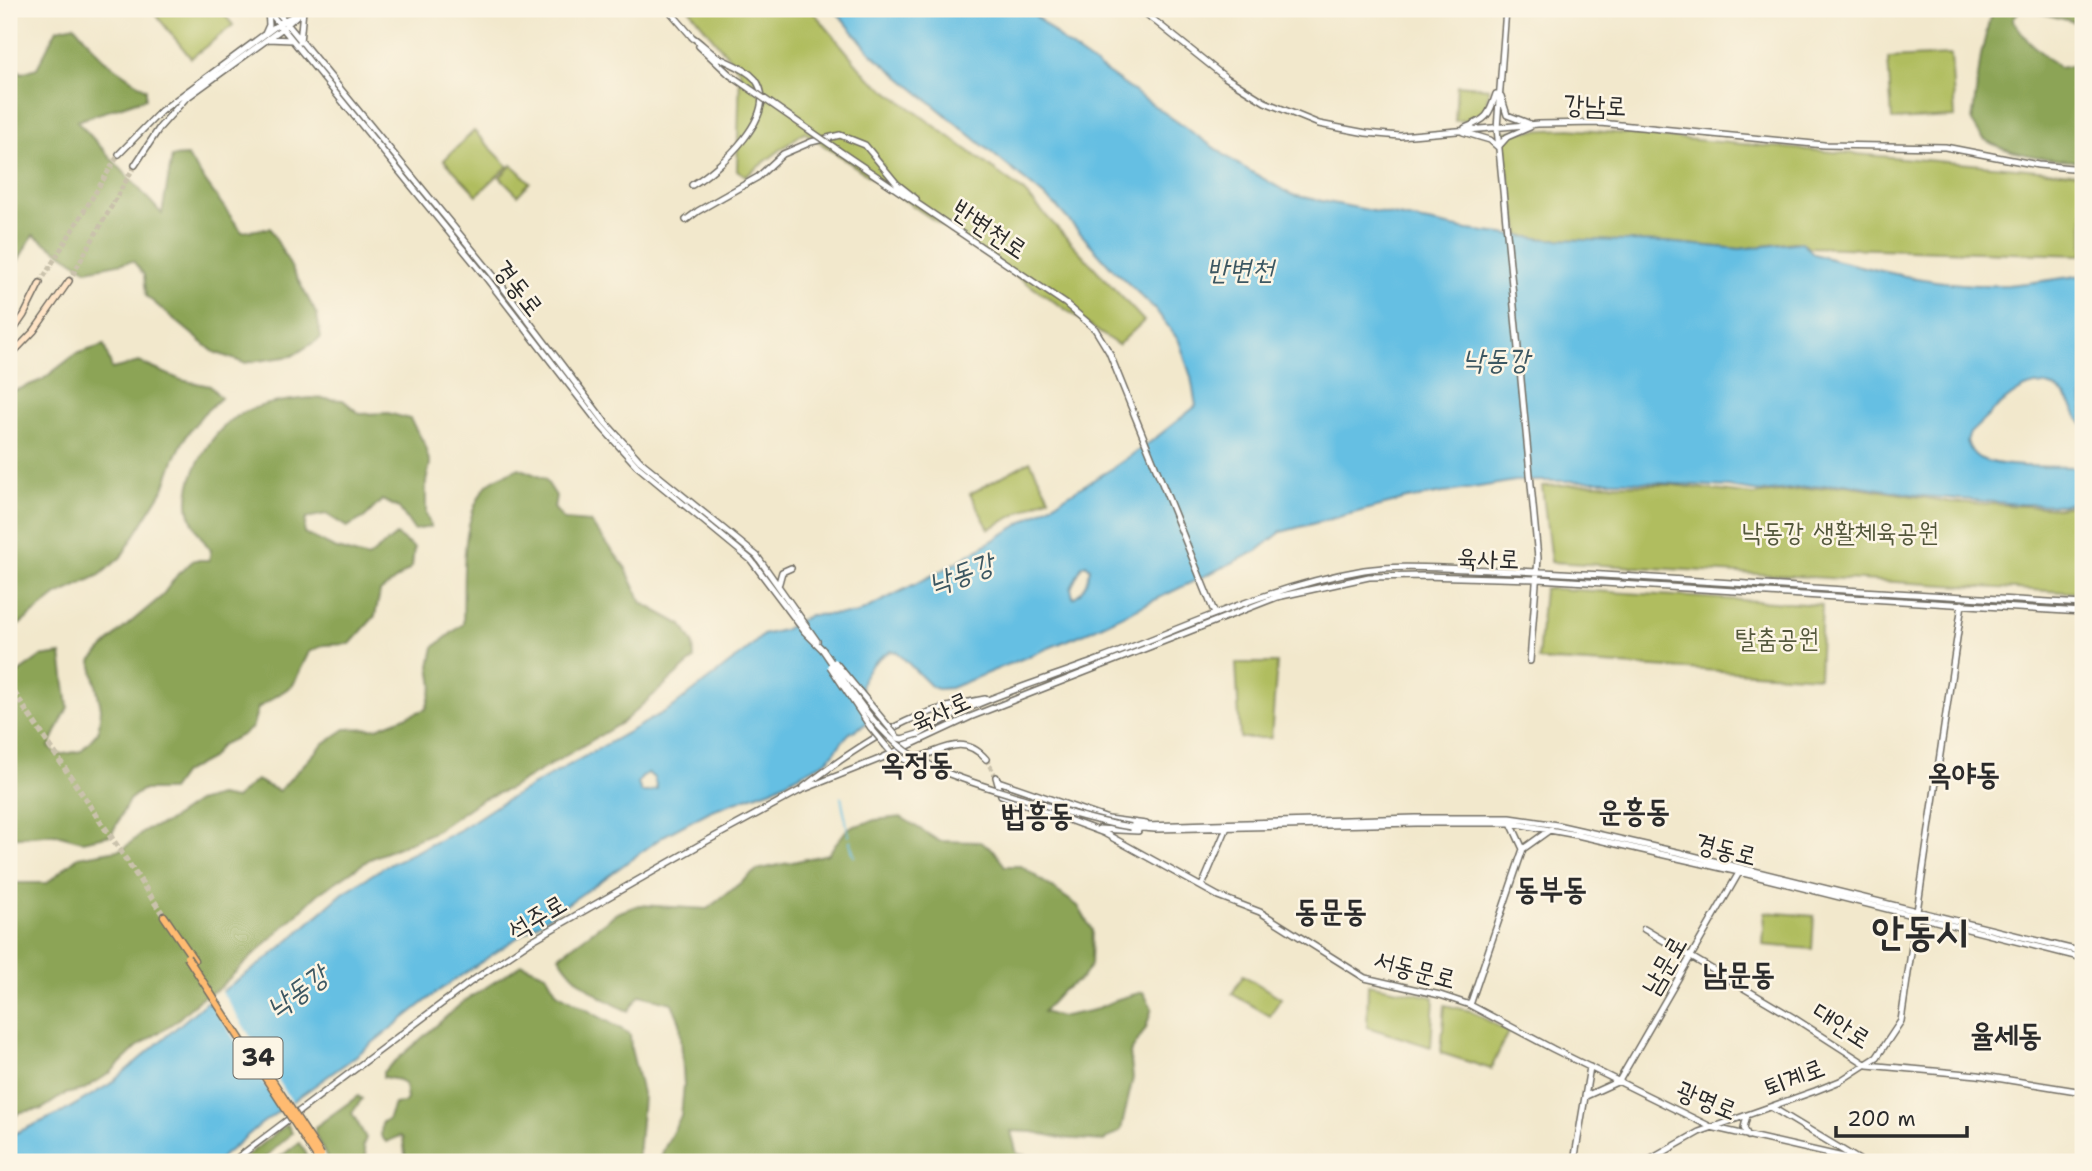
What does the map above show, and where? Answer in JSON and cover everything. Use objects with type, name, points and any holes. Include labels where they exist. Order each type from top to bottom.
[{"type":"highway","name":"34","points":[[163,917],[194,960],[320,1159],[187,957],[163,917]]},
{"type":"main road","points":[[9,357],[34,331],[69,281]]},
{"type":"main road","points":[[9,337],[40,283]]},
{"type":"street","points":[[119,154],[160,111],[266,37],[273,9],[301,11]]},
{"type":"street","name":"경동로","points":[[273,9],[292,40],[484,275],[619,446],[637,466],[763,570]]},
{"type":"street","points":[[668,9],[692,37],[720,58],[749,73],[761,89],[762,106],[758,119],[726,159],[709,175],[692,185]]},
{"type":"street","name":"강남로","points":[[1140,9],[1225,77],[1265,102],[1319,124],[1366,133],[1401,136],[1569,122],[1630,125],[1824,145],[1945,147],[2038,166],[2083,169]]},
{"type":"street","points":[[1506,9],[1497,128],[1538,558],[1530,661]]},
{"type":"street","points":[[135,165],[150,141],[185,99],[301,11]]},
{"type":"street","points":[[300,42],[301,11]]},
{"type":"street","name":"경동로","points":[[283,24],[502,286],[636,457],[741,541],[763,570]]},
{"type":"street","points":[[266,37],[292,40]]},
{"type":"street","name":"반변천로","points":[[692,37],[715,63],[730,75],[1074,310],[1095,329],[1109,352],[1218,621]]},
{"type":"street","points":[[1459,131],[1484,120],[1499,87]]},
{"type":"street","points":[[1499,87],[1507,115],[1522,122],[1538,124]]},
{"type":"street","points":[[1498,147],[1507,137],[1538,124]]},
{"type":"street","points":[[1459,131],[1490,140],[1498,147]]},
{"type":"street","points":[[686,220],[758,177],[783,154],[811,142],[840,135],[865,145],[897,184],[919,201],[923,208]]},
{"type":"street","points":[[780,587],[779,576],[791,568]]},
{"type":"street","name":"육사로","points":[[892,753],[918,734],[991,698],[1082,666],[1270,593],[1314,580],[1368,570],[1422,568],[1538,571],[2083,604]]},
{"type":"street","points":[[763,570],[780,587],[823,650],[837,679],[892,753],[902,759],[911,760],[958,744],[969,745],[986,759]]},
{"type":"street","points":[[763,570],[805,632],[846,673],[898,738],[918,734]]},
{"type":"street","name":"육사로","points":[[892,753],[970,717],[1277,597],[1369,577],[1538,579],[2083,612]]},
{"type":"street","points":[[1962,597],[1962,605]]},
{"type":"street","name":"퇴계로","points":[[1646,1162],[1712,1127],[1815,1091],[1867,1065],[1877,1057],[1901,1021],[1962,605]]},
{"type":"street","name":"경동로","points":[[823,650],[884,732],[930,766],[1096,821],[1131,827],[1155,827],[1511,820],[1604,835],[2083,958]]},
{"type":"street","points":[[799,791],[896,727],[926,713],[991,698]]},
{"type":"street","name":"석주로","points":[[232,1162],[441,1003],[531,942],[799,791],[892,753]]},
{"type":"street","points":[[997,779],[1108,819],[1155,827],[1126,831],[1093,828],[1001,795],[997,779]]},
{"type":"street","points":[[1511,820],[1522,849]]},
{"type":"street","name":"경동로","points":[[1511,820],[1740,870]]},
{"type":"street","points":[[1202,886],[1228,825]]},
{"type":"street","name":"서동문로","points":[[1093,828],[1227,900],[1260,912],[1365,978],[1440,995],[1470,1005],[1619,1081]]},
{"type":"street","points":[[1470,1005],[1522,849],[1551,830]]},
{"type":"street","name":"남문로","points":[[1619,1081],[1740,870]]},
{"type":"street","name":"경동로","points":[[1917,914],[2012,932],[2083,952]]},
{"type":"street","name":"대안로","points":[[1644,929],[1794,1017],[1867,1065],[1978,1075],[2083,1092]]},
{"type":"street","points":[[1574,1162],[1590,1067]]},
{"type":"street","points":[[1586,1096],[1619,1081]]},
{"type":"street","name":"광명로","points":[[1619,1081],[1712,1127],[1863,1162]]},
{"type":"street","points":[[1771,1107],[1863,1162]]},
{"type":"street","points":[[1747,1115],[1744,1128],[1748,1136]]},
{"type":"green space","points":[[151,9],[220,9],[233,25],[191,58]]},
{"type":"green space","points":[[689,9],[811,9],[867,76],[1023,191],[1144,321],[1118,345],[804,132],[746,176],[737,170],[740,71]]},
{"type":"green space","points":[[1992,9],[2020,9],[2013,20],[2029,42],[2059,68],[2083,64],[2083,161],[2014,152],[1989,142],[1981,136],[1972,122],[1981,55]]},
{"type":"green space","points":[[2026,9],[2083,9],[2083,19],[2074,22]]},
{"type":"green space","points":[[74,25],[104,60],[146,89],[146,98],[77,121],[162,214],[172,157],[187,156],[242,232],[270,228],[317,315],[321,338],[292,356],[244,363],[214,352],[146,296],[144,275],[133,261],[87,270],[33,235],[9,276],[9,63],[22,73],[37,68],[57,29]]},
{"type":"green space","points":[[1951,55],[1955,117],[1892,120],[1888,58]]},
{"type":"green space","points":[[1457,85],[1489,88],[1485,114],[1477,119],[1455,121]]},
{"type":"green space","points":[[1570,129],[2083,174],[2083,255],[1808,247],[1794,242],[1740,249],[1665,242],[1520,236],[1500,132]]},
{"type":"green space","points":[[474,131],[508,166],[477,195],[444,160]]},
{"type":"green space","points":[[512,165],[530,182],[518,195],[500,177]]},
{"type":"green space","points":[[104,345],[112,369],[139,362],[181,380],[210,386],[221,398],[203,414],[186,436],[164,488],[121,557],[100,575],[57,595],[19,625],[9,626],[9,393],[42,380],[76,354]]},
{"type":"green space","points":[[311,398],[343,400],[360,414],[388,413],[410,419],[424,443],[430,464],[426,482],[426,514],[431,527],[414,530],[399,508],[382,500],[365,517],[347,527],[326,514],[306,518],[304,533],[334,548],[368,558],[396,535],[414,548],[412,567],[380,592],[375,616],[350,644],[324,645],[309,652],[293,685],[258,708],[252,728],[221,745],[211,758],[183,773],[171,790],[142,790],[129,800],[111,835],[82,841],[56,834],[9,838],[9,674],[19,672],[40,657],[61,654],[68,707],[49,747],[58,755],[81,751],[98,732],[101,708],[91,661],[118,633],[161,597],[178,574],[194,560],[209,560],[211,550],[192,522],[188,502],[193,476],[206,449],[225,426],[247,411],[271,403]]},
{"type":"green space","points":[[1030,461],[1049,497],[989,529],[970,494]]},
{"type":"green space","points":[[519,468],[545,479],[556,496],[554,508],[564,520],[590,522],[625,567],[642,603],[682,625],[693,643],[694,659],[623,722],[509,789],[482,799],[434,832],[370,859],[318,894],[218,989],[201,998],[176,1021],[137,1047],[110,1073],[83,1090],[65,1094],[42,1109],[21,1112],[9,1120],[9,883],[47,883],[78,857],[123,849],[147,829],[164,824],[197,802],[219,796],[235,799],[256,780],[279,791],[323,744],[345,729],[377,728],[426,709],[433,686],[430,666],[434,647],[463,624],[467,535],[477,501],[489,483]]},
{"type":"green space","name":"낙동강 생활체육공원","points":[[1673,485],[1753,495],[1845,485],[1950,502],[2060,508],[2083,503],[2083,593],[1551,562],[1542,486]]},
{"type":"green space","name":"탈춤공원","points":[[1544,588],[1822,605],[1819,677],[1538,660]]},
{"type":"green space","points":[[1236,663],[1277,663],[1271,738],[1240,738]]},
{"type":"green space","points":[[901,817],[939,841],[980,842],[993,850],[1005,866],[1021,866],[1078,906],[1092,930],[1091,965],[1081,979],[1062,991],[1043,1012],[1060,1017],[1094,1010],[1143,992],[1152,1008],[1146,1028],[1130,1053],[1133,1078],[1121,1130],[1104,1141],[1011,1131],[1017,1154],[1060,1162],[660,1162],[681,1116],[684,1085],[680,1022],[672,1003],[640,995],[628,1011],[589,989],[565,966],[559,956],[617,913],[639,905],[707,909],[757,870],[828,854],[848,828],[875,820]]},
{"type":"green space","points":[[1765,912],[1814,916],[1812,949],[1763,945]]},
{"type":"green space","points":[[522,964],[546,974],[557,993],[630,1034],[643,1097],[638,1157],[643,1162],[406,1162],[403,1138],[400,1136],[386,1142],[381,1136],[382,1122],[388,1120],[394,1104],[404,1103],[407,1099],[405,1085],[399,1080],[383,1077],[383,1072],[463,1002]]},
{"type":"green space","points":[[1243,975],[1281,998],[1270,1016],[1232,994]]},
{"type":"green space","points":[[1368,984],[1434,997],[1431,1047],[1367,1027]]},
{"type":"green space","points":[[1445,1005],[1471,1011],[1508,1032],[1491,1069],[1441,1053]]},
{"type":"green space","points":[[358,1096],[362,1099],[352,1113],[366,1138],[363,1145],[368,1162],[329,1162],[315,1134],[315,1127]]},
{"type":"green space","points":[[287,1124],[292,1133],[260,1162],[239,1162]]},
{"type":"green space","points":[[299,1143],[306,1153],[307,1162],[273,1162]]},
{"type":"water","points":[[834,9],[1028,9],[1066,44],[1236,163],[1292,195],[1468,230],[1546,239],[1665,242],[1740,249],[1802,242],[1814,254],[1823,257],[1915,278],[1961,284],[2008,285],[2083,275],[2083,425],[2062,393],[2050,386],[2037,385],[2012,395],[1970,433],[1967,441],[1974,455],[1988,462],[2083,467],[2083,500],[2063,505],[2020,504],[1923,496],[1844,483],[1761,492],[1728,487],[1626,481],[1515,481],[1407,499],[1281,532],[1257,551],[1090,631],[951,688],[932,687],[897,652],[891,651],[874,663],[862,681],[862,695],[871,718],[851,732],[825,762],[772,789],[712,810],[665,835],[440,990],[352,1059],[261,1124],[216,1162],[9,1162],[9,1136],[63,1112],[110,1084],[203,1005],[271,956],[343,893],[384,867],[458,831],[496,806],[673,707],[763,635],[783,630],[810,615],[856,614],[945,569],[1113,468],[1196,406],[1191,377],[1179,341],[1155,309],[1110,266],[1055,205],[872,54]],"holes":[[[1086,564],[1090,568],[1087,581],[1080,593],[1073,598],[1071,588],[1082,566]],[[648,773],[654,778],[657,789],[641,792],[638,783]]]},
{"type":"pier","points":[[220,989],[294,1105],[283,1112],[207,998]]},
{"type":"waterway","points":[[841,797],[849,836]]},
{"type":"waterway","points":[[850,841],[854,856]]},
{"type":"tunnel","points":[[40,283],[119,154]]},
{"type":"tunnel","points":[[69,281],[135,165]]},
{"type":"tunnel","points":[[9,685],[164,916]]},
{"type":"tunnel","points":[[986,759],[996,777]]},
{"type":"district","name":"옥정동","points":[[917,764]]},
{"type":"district","name":"옥야동","points":[[1964,774]]},
{"type":"district","name":"운흥동","points":[[1634,811]]},
{"type":"district","name":"법흥동","points":[[1037,815]]},
{"type":"district","name":"동부동","points":[[1551,889]]},
{"type":"district","name":"동문동","points":[[1331,911]]},
{"type":"district","name":"안동시","points":[[1920,931]]},
{"type":"district","name":"남문동","points":[[1739,974]]},
{"type":"district","name":"율세동","points":[[2006,1035]]},
{"type":"water label","name":"반변천","points":[[1240,269]]},
{"type":"water label","name":"낙동강","points":[[1496,359]]},
{"type":"water label","name":"낙동강","points":[[961,573]]},
{"type":"water label","name":"낙동강","points":[[297,991]]}]
